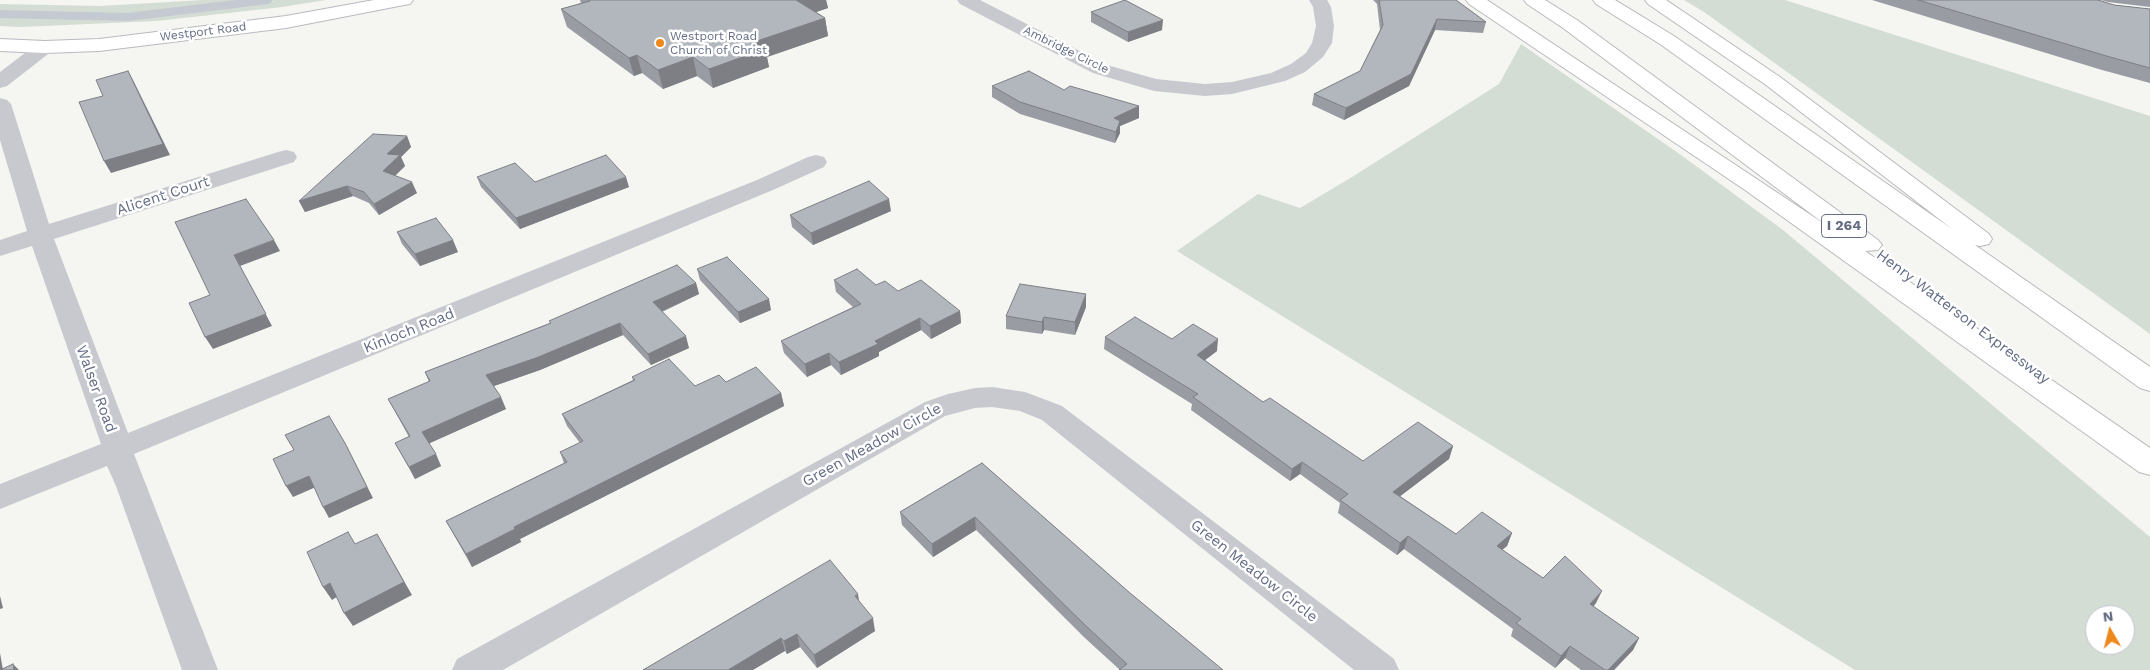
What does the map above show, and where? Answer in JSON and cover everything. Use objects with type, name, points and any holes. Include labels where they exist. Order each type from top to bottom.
[{"type":"main road","name":"Westport Road","points":[[0,45],[44,47],[99,45],[286,22],[404,0]]},
{"type":"main road","points":[[1475,0],[1753,186],[2150,464]]},
{"type":"main road","name":"Henry Watterson Expressway","points":[[1533,0],[1578,30],[1832,217],[2150,458]]},
{"type":"main road","points":[[1602,0],[1675,46],[2150,380]]},
{"type":"main road","points":[[1654,0],[1773,80],[2150,369]]},
{"type":"street","name":"Ambridge Circle","points":[[966,0],[1100,69],[1154,85],[1204,90],[1232,88],[1270,80],[1298,68],[1313,57],[1322,43],[1325,26],[1322,7],[1318,0]]},
{"type":"street","points":[[0,82],[44,47]]},
{"type":"street","name":"Walser Road","points":[[0,104],[40,236],[200,670]]},
{"type":"street","name":"Alicent Court","points":[[0,248],[286,156]]},
{"type":"street","name":"Kinloch Road","points":[[0,497],[765,185],[816,162]]},
{"type":"street","name":"Green Meadow Circle","points":[[470,670],[935,409],[975,398],[1025,402],[1052,412],[1380,670]]},
{"type":"shaded area","points":[[203,0],[326,0],[282,7],[157,21],[20,27],[0,26],[0,4],[100,6]]},
{"type":"shaded area","points":[[1684,0],[1785,0],[2150,116],[2150,334],[1704,12]]},
{"type":"shaded area","points":[[1521,44],[1681,155],[1783,230],[2150,537],[2150,670],[1855,670],[1177,251],[1258,194],[1300,208],[1499,84]]},
{"type":"building","name":"Westport Road Church of Christ","points":[[589,0],[796,0],[825,18],[754,42],[765,49],[709,69],[693,57],[658,70],[637,55],[629,58],[561,9]]},
{"type":"building","points":[[1125,0],[1163,20],[1128,32],[1091,12]]},
{"type":"building","points":[[1379,0],[1456,0],[1486,22],[1437,19],[1411,74],[1346,108],[1314,94],[1360,71],[1383,25]]},
{"type":"building","points":[[1918,0],[2098,0],[2114,5],[2150,9],[2150,68],[2110,57]]},
{"type":"building","points":[[128,71],[163,144],[104,161],[79,102],[103,96],[96,80]]},
{"type":"building","points":[[1029,71],[1064,90],[1070,86],[1139,106],[1114,118],[1120,121],[1116,132],[1020,102],[992,86]]},
{"type":"building","points":[[373,134],[407,136],[387,154],[400,155],[383,171],[412,182],[374,204],[364,192],[347,186],[299,201]]},
{"type":"building","points":[[606,155],[626,177],[516,218],[477,177],[515,163],[535,182]]},
{"type":"building","points":[[869,181],[889,199],[811,233],[790,215]]},
{"type":"building","points":[[246,199],[274,240],[234,255],[266,314],[205,337],[189,303],[210,295],[175,222]]},
{"type":"building","points":[[436,218],[453,240],[415,254],[397,232]]},
{"type":"building","points":[[727,257],[769,299],[738,312],[697,269]]},
{"type":"building","points":[[677,265],[696,283],[653,302],[686,336],[648,354],[620,323],[536,358],[486,375],[501,397],[422,432],[436,454],[409,467],[395,443],[410,436],[388,399],[430,381],[425,372],[551,323],[549,321]]},
{"type":"building","points":[[857,269],[876,285],[885,281],[898,291],[921,280],[960,311],[930,326],[920,318],[875,341],[878,344],[839,362],[829,353],[805,364],[781,341],[861,304],[834,280]]},
{"type":"building","points":[[1020,284],[1086,294],[1075,322],[1044,317],[1042,322],[1006,316]]},
{"type":"building","points":[[1135,317],[1172,339],[1193,324],[1218,339],[1197,355],[1263,402],[1270,398],[1363,461],[1418,422],[1453,446],[1393,492],[1456,534],[1482,512],[1512,533],[1497,546],[1543,578],[1565,556],[1602,591],[1590,604],[1639,638],[1608,670],[1605,670],[1570,646],[1561,656],[1516,623],[1521,619],[1408,536],[1400,543],[1340,500],[1348,494],[1302,462],[1292,469],[1193,397],[1198,394],[1105,337]]},
{"type":"building","points":[[669,359],[695,386],[719,375],[726,382],[756,367],[781,393],[514,527],[515,529],[466,554],[446,521],[567,462],[560,452],[583,441],[562,414],[635,380],[632,377]]},
{"type":"building","points":[[329,416],[367,487],[323,507],[309,476],[286,486],[273,459],[294,450],[285,435]]},
{"type":"building","points":[[982,463],[1130,593],[1223,670],[1119,670],[1127,664],[975,517],[932,544],[900,512]]},
{"type":"building","points":[[348,532],[355,544],[377,534],[404,582],[344,613],[330,583],[323,587],[307,552]]},
{"type":"building","points":[[830,560],[858,594],[855,596],[873,618],[814,655],[797,634],[784,641],[781,638],[728,670],[643,670]]},
{"type":"building","points":[[13,664],[14,670],[0,670]]},
{"type":"waterway","points":[[0,14],[128,17],[268,0]]},
{"type":"place","name":"Westport Road Church of Christ","points":[[660,43]]}]
